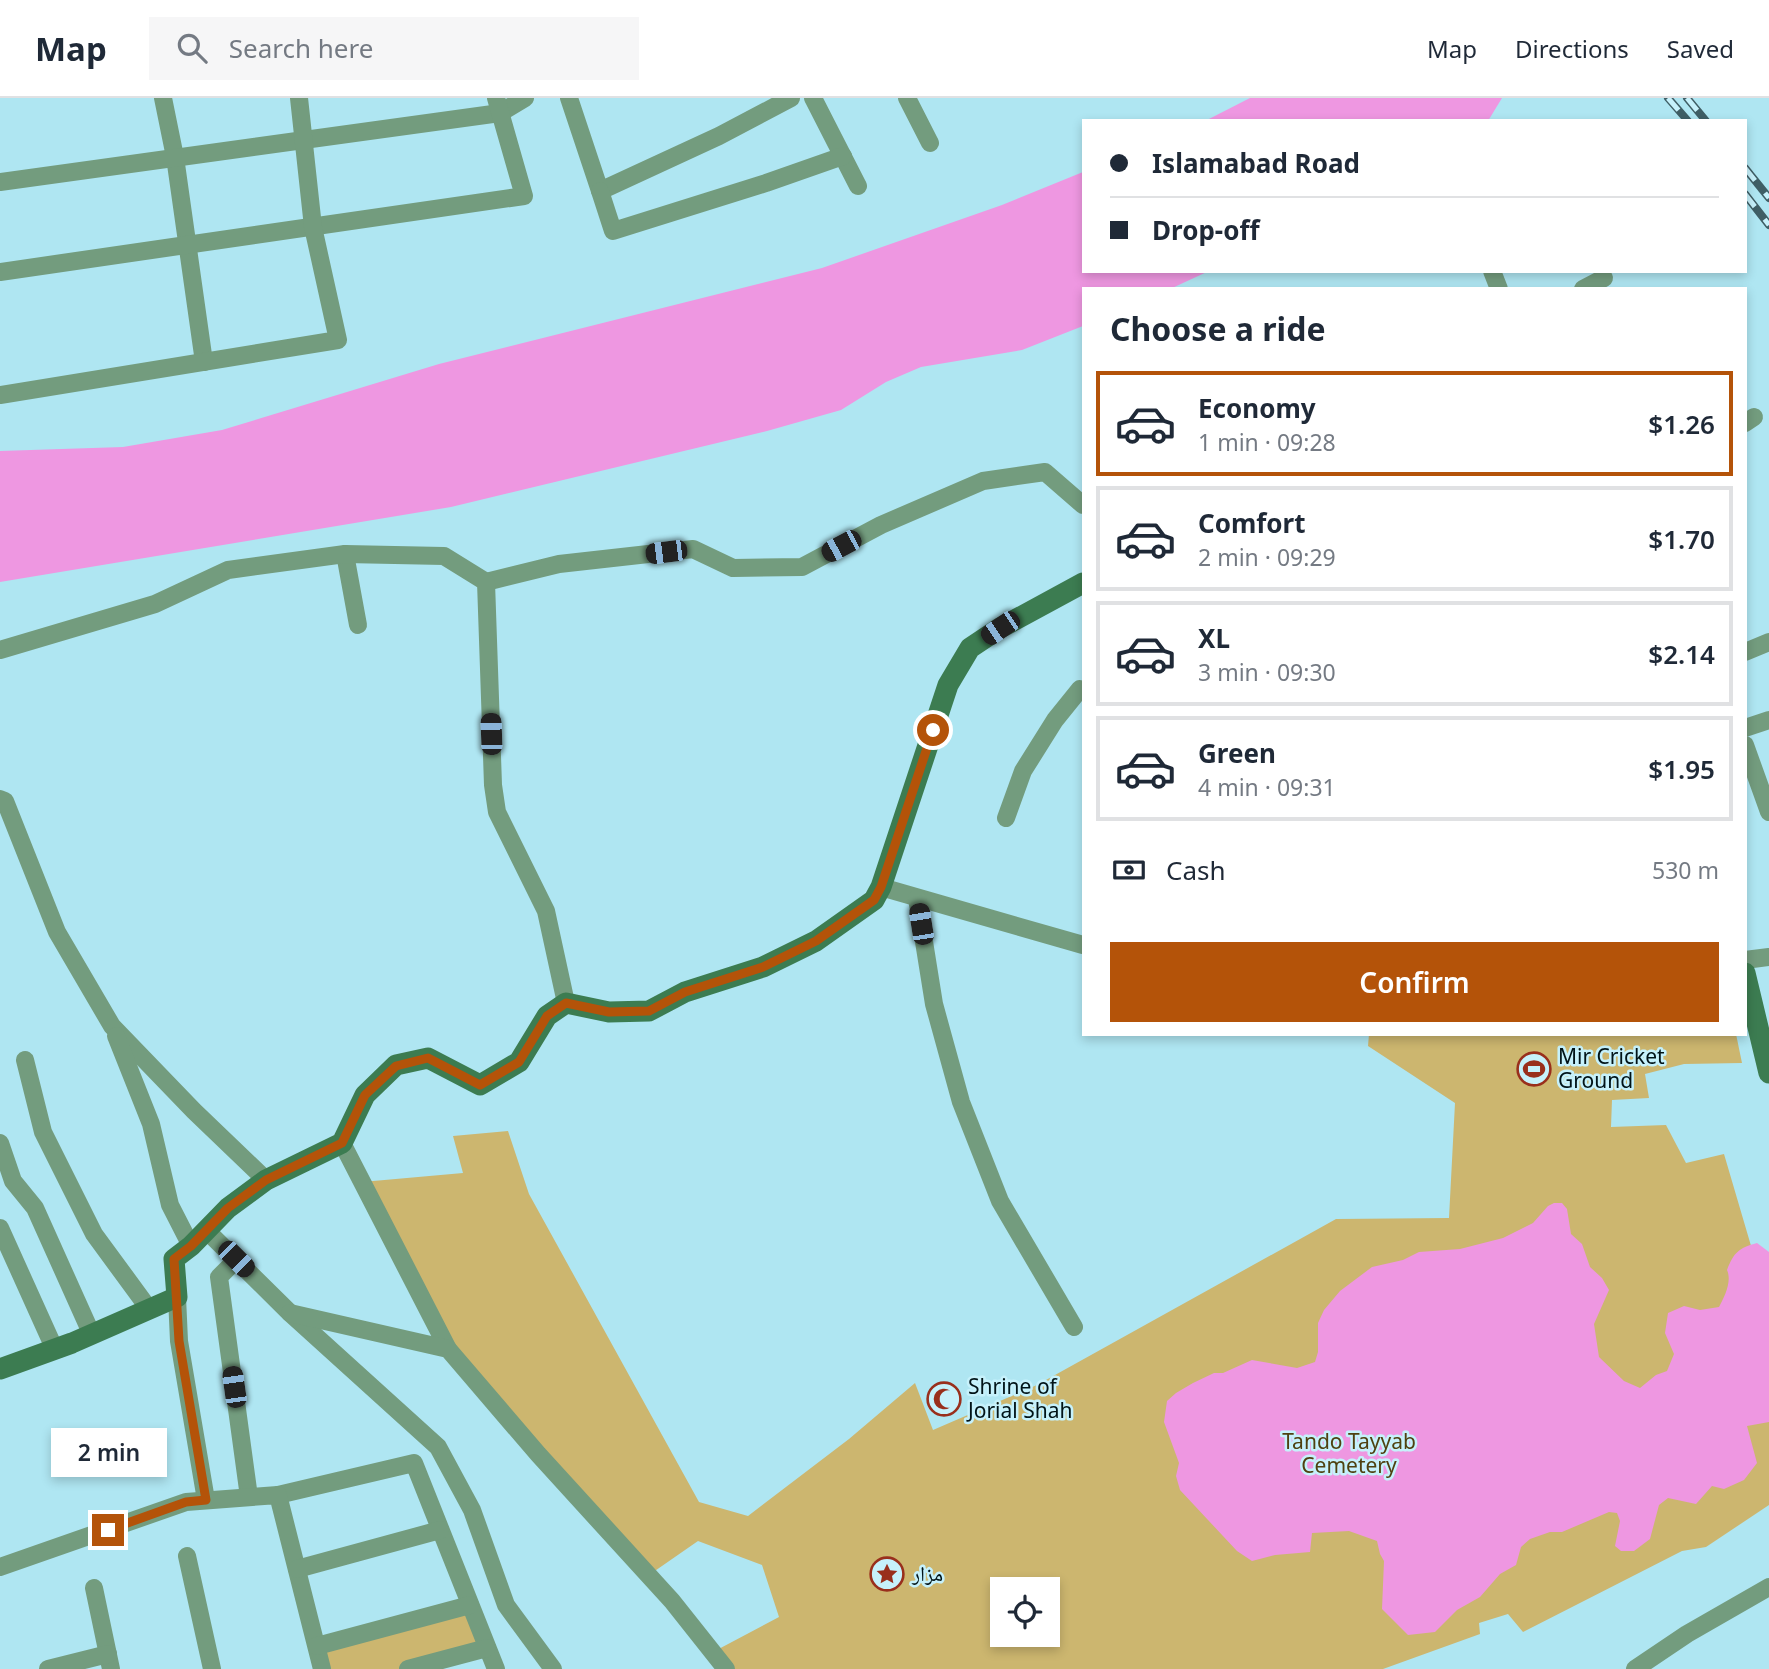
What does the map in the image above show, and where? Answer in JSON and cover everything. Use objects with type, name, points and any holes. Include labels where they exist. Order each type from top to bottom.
[{"type":"street","points":[[163,98],[175,157],[204,362]]},
{"type":"street","points":[[0,395],[338,340],[313,227],[299,98]]},
{"type":"street","points":[[0,182],[303,140],[498,106],[526,98]]},
{"type":"street","points":[[569,98],[613,231],[843,156]]},
{"type":"street","points":[[600,191],[719,136],[791,98]]},
{"type":"street","points":[[813,98],[858,186]]},
{"type":"street","points":[[907,98],[930,143]]},
{"type":"street","points":[[0,272],[524,196],[498,106]]},
{"type":"street","points":[[1587,287],[1604,278]]},
{"type":"street","points":[[0,650],[155,604],[228,570],[345,554],[444,556],[486,582],[559,564],[693,549],[733,568],[802,567],[881,525],[983,481],[1045,472],[1082,504]]},
{"type":"street","points":[[345,554],[358,625]]},
{"type":"street","points":[[486,582],[493,785],[497,811],[546,911],[566,1003]]},
{"type":"street","points":[[206,1500],[179,1341],[174,1259],[228,1208],[266,1180],[342,1143],[365,1095],[396,1066],[428,1058],[480,1085],[519,1062],[547,1016],[566,1003],[609,1012],[649,1011],[685,992],[763,967],[816,941],[874,900],[881,887],[948,685],[970,648],[1000,628],[1082,584]]},
{"type":"street","points":[[1747,651],[1769,642]]},
{"type":"street","points":[[1006,818],[1023,771],[1055,720],[1082,690]]},
{"type":"street","points":[[1747,727],[1769,720]]},
{"type":"street","points":[[1747,751],[1769,812]]},
{"type":"street","points":[[0,799],[5,801],[57,932],[112,1026],[151,1124],[170,1205],[199,1238],[236,1259],[290,1313],[438,1447],[472,1510],[506,1605],[554,1669]]},
{"type":"street","points":[[881,887],[1082,945]]},
{"type":"street","points":[[917,898],[934,1004],[961,1102],[1000,1201],[1074,1327]]},
{"type":"street","points":[[1747,960],[1769,957]]},
{"type":"street","points":[[1747,981],[1769,1073]]},
{"type":"street","points":[[112,1026],[194,1111],[266,1180]]},
{"type":"street","points":[[25,1060],[43,1132],[94,1234],[149,1309]]},
{"type":"street","points":[[0,1143],[13,1181],[35,1208],[92,1335]]},
{"type":"street","points":[[342,1143],[448,1349],[538,1454],[672,1601],[726,1669]]},
{"type":"street","points":[[0,1228],[54,1350]]},
{"type":"street","points":[[236,1259],[219,1277],[249,1497]]},
{"type":"street","points":[[0,1369],[92,1335],[177,1297]]},
{"type":"street","points":[[290,1313],[448,1349]]},
{"type":"street","points":[[0,1567],[186,1502],[278,1495],[414,1463],[496,1669]]},
{"type":"street","points":[[278,1495],[322,1669]]},
{"type":"street","points":[[297,1569],[440,1530]]},
{"type":"street","points":[[187,1556],[212,1669]]},
{"type":"street","points":[[1634,1669],[1687,1634],[1769,1587]]},
{"type":"street","points":[[48,1669],[109,1661],[94,1588]]},
{"type":"street","points":[[317,1646],[470,1605]]},
{"type":"street","points":[[408,1669],[487,1648]]},
{"type":"green space","name":"Tando Tayyab Cemetery","points":[[1369,1036],[1736,1036],[1742,1063],[1684,1064],[1645,1074],[1649,1098],[1612,1100],[1611,1127],[1666,1125],[1686,1163],[1724,1154],[1769,1307],[1769,1505],[1706,1547],[1682,1551],[1523,1632],[1508,1614],[1479,1623],[1480,1634],[1383,1669],[726,1669],[713,1652],[779,1617],[762,1565],[698,1541],[649,1575],[448,1349],[362,1182],[463,1173],[453,1136],[508,1131],[529,1194],[699,1502],[748,1516],[849,1439],[915,1383],[933,1430],[1037,1385],[1336,1219],[1449,1218],[1455,1103],[1368,1046]]},
{"type":"green space","points":[[470,1605],[487,1648],[408,1669],[322,1669],[317,1646]]},
{"type":"shaded area","points":[[1250,98],[1502,98],[1489,119],[1209,119]]},
{"type":"shaded area","points":[[1082,172],[1082,273],[1205,273],[1174,287],[1082,287],[1082,326],[1022,350],[921,367],[886,382],[841,410],[767,431],[451,507],[0,582],[0,451],[123,447],[222,430],[439,364],[822,268],[1002,205]]},
{"type":"shaded area","points":[[1554,1203],[1562,1203],[1567,1209],[1571,1234],[1582,1244],[1590,1267],[1602,1278],[1609,1290],[1594,1324],[1599,1357],[1624,1381],[1640,1388],[1656,1375],[1667,1371],[1674,1354],[1665,1333],[1668,1313],[1684,1306],[1700,1310],[1719,1307],[1728,1284],[1727,1270],[1735,1255],[1741,1249],[1757,1243],[1769,1252],[1769,1422],[1747,1426],[1757,1463],[1744,1480],[1724,1489],[1712,1486],[1696,1504],[1668,1498],[1659,1505],[1650,1539],[1634,1551],[1621,1551],[1615,1546],[1620,1521],[1617,1513],[1609,1512],[1562,1532],[1550,1532],[1530,1539],[1521,1547],[1516,1565],[1500,1574],[1480,1597],[1457,1610],[1435,1632],[1408,1635],[1382,1609],[1384,1561],[1377,1541],[1349,1531],[1312,1533],[1310,1552],[1275,1555],[1252,1561],[1237,1551],[1180,1490],[1176,1476],[1179,1463],[1164,1422],[1167,1401],[1176,1393],[1214,1373],[1223,1373],[1252,1360],[1297,1368],[1315,1362],[1318,1352],[1318,1323],[1324,1310],[1340,1291],[1372,1267],[1403,1260],[1419,1252],[1460,1249],[1503,1238],[1533,1223]]},
{"type":"railway","points":[[1668,98],[1686,119]]},
{"type":"railway","points":[[1687,98],[1704,119]]},
{"type":"railway","points":[[1747,170],[1769,198]]},
{"type":"railway","points":[[1747,197],[1769,225]]},
{"type":"place","name":"Mir Cricket Ground","points":[[1534,1069]]},
{"type":"place","name":"Shrine of Jorial Shah","points":[[944,1399]]},
{"type":"place","name":"مزار","points":[[887,1574]]},
{"type":"route","points":[[108,1530],[186,1502],[206,1500],[179,1341],[174,1259],[207,1231],[228,1208],[266,1180],[342,1143],[365,1095],[396,1066],[428,1058],[480,1085],[519,1062],[547,1016],[566,1003],[609,1012],[649,1011],[685,992],[763,967],[816,941],[874,900],[911,801],[933,730]]}]
